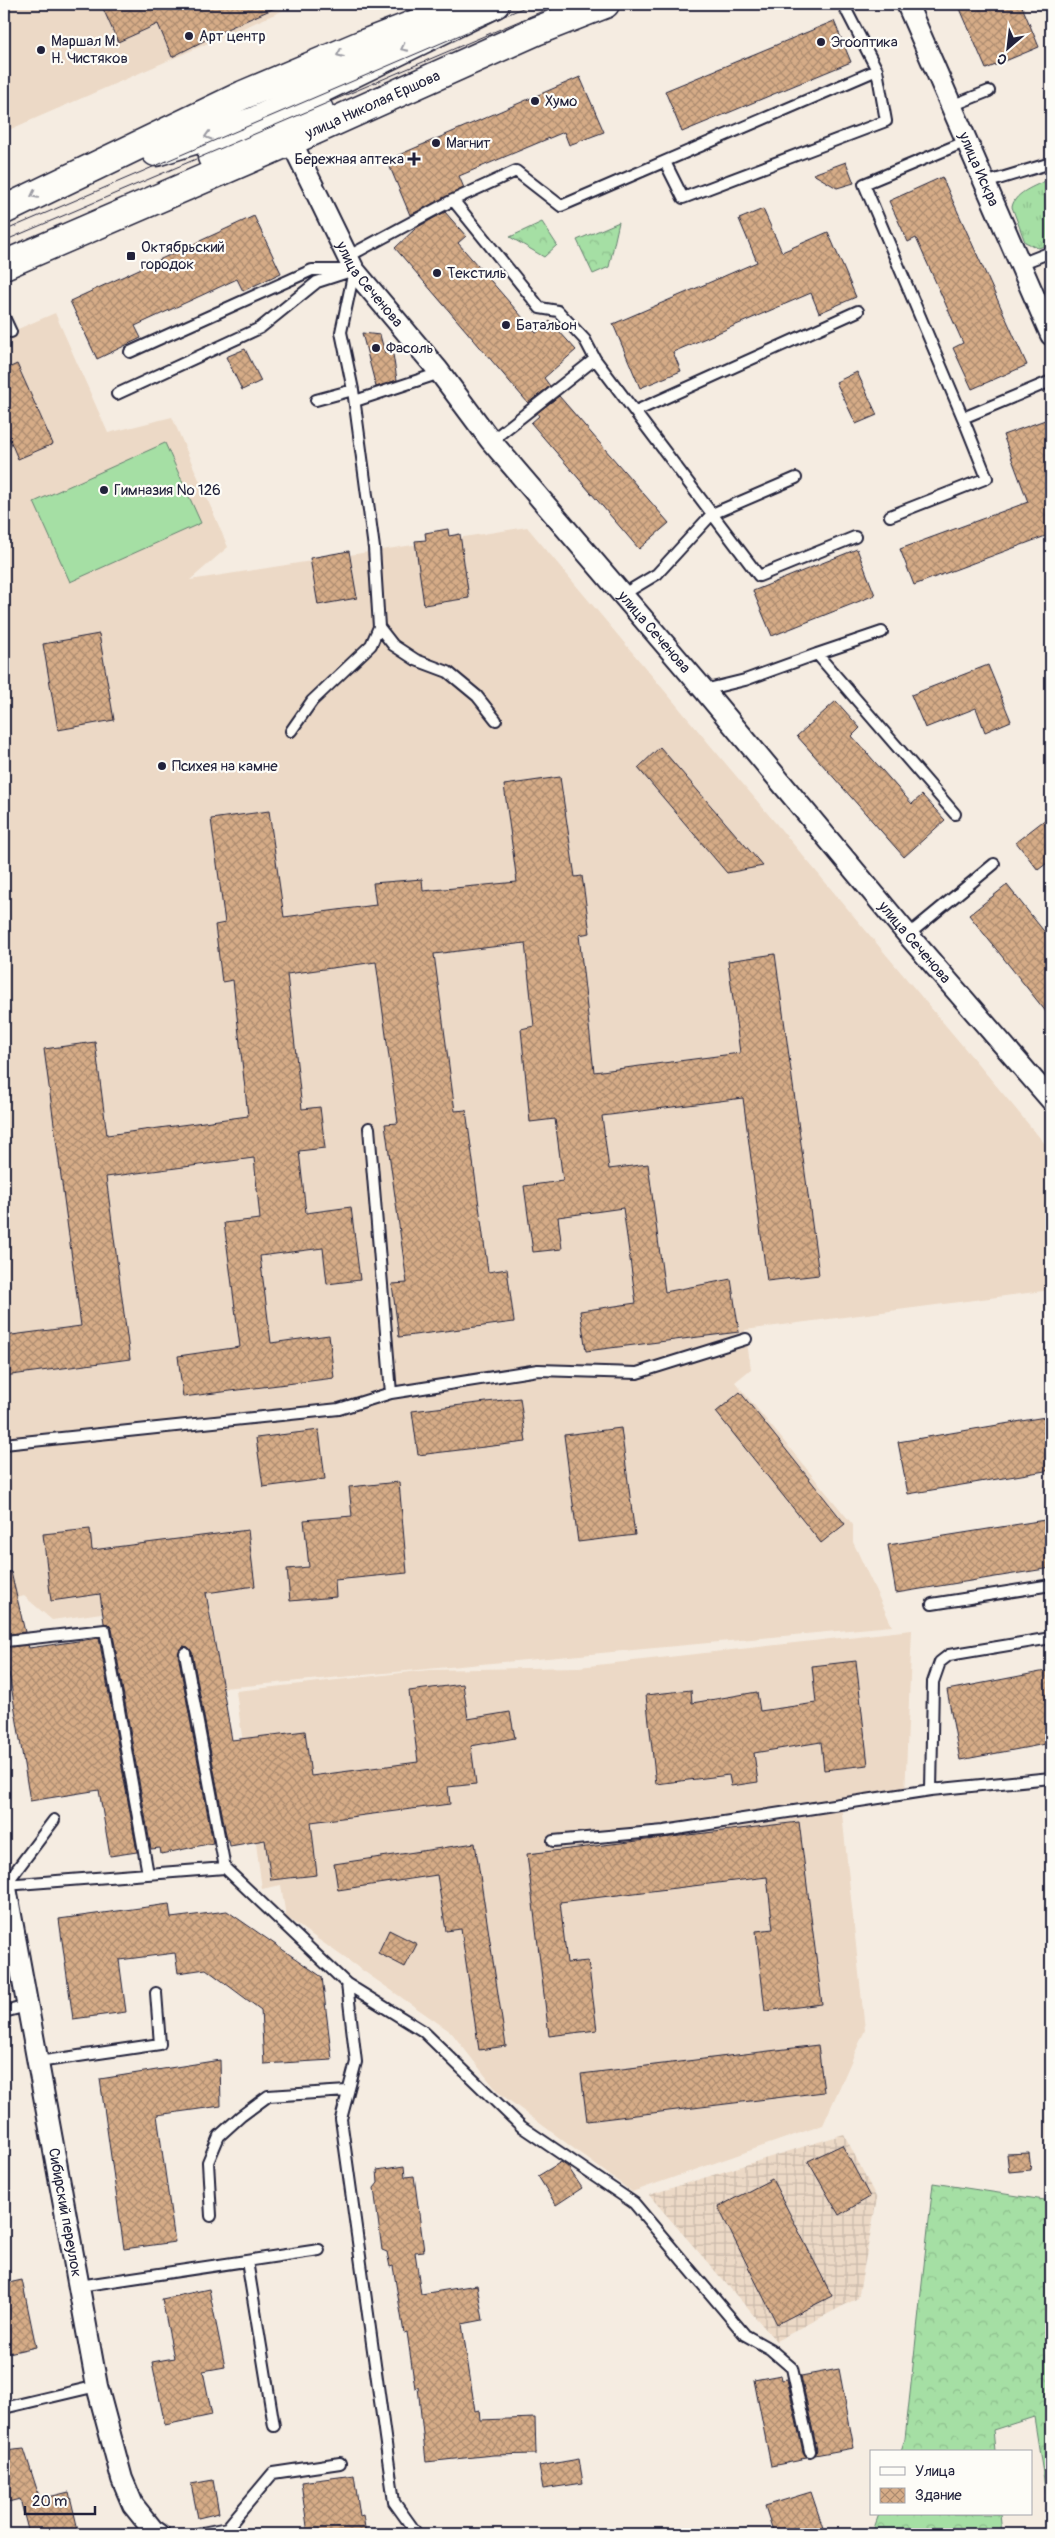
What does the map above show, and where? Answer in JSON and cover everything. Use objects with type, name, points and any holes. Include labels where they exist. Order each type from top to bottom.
[{"type":"main road","points":[[4,210],[243,95],[361,45],[467,4]]},
{"type":"main road","points":[[65,180],[255,121],[495,4]]},
{"type":"main road","points":[[4,264],[261,131],[536,31],[586,4]]},
{"type":"main road","name":"улица Николая Ершова","points":[[4,264],[291,141],[536,31],[605,4]]},
{"type":"street","name":"улица Искра","points":[[907,4],[1020,264],[1049,322]]},
{"type":"street","name":"улица Сеченова","points":[[291,141],[351,263],[438,370],[491,440],[704,690],[908,935],[1051,1100]]},
{"type":"street","name":"Сибирский переулок","points":[[4,1881],[98,2386],[126,2488],[133,2505],[152,2530],[159,2534]]},
{"type":"lane","points":[[665,162],[683,198],[886,121],[877,70],[843,4]]},
{"type":"lane","points":[[117,394],[260,328],[317,282],[453,200],[516,171],[561,206],[877,70]]},
{"type":"lane","points":[[951,106],[989,91]]},
{"type":"lane","points":[[890,516],[988,478],[864,184],[967,141]]},
{"type":"lane","points":[[985,183],[1051,163]]},
{"type":"lane","points":[[453,200],[540,308],[558,311],[585,340],[595,359],[759,576],[855,537]]},
{"type":"lane","points":[[1020,264],[1051,252]]},
{"type":"lane","points":[[130,352],[312,270],[351,263]]},
{"type":"lane","points":[[290,732],[312,701],[371,646],[379,627],[374,548],[355,401],[341,332],[351,263]]},
{"type":"lane","points":[[636,412],[858,311]]},
{"type":"lane","points":[[4,317],[10,332]]},
{"type":"lane","points":[[491,440],[595,359]]},
{"type":"lane","points":[[355,401],[431,376],[438,370]]},
{"type":"lane","points":[[963,418],[1051,381]]},
{"type":"lane","points":[[316,400],[353,390]]},
{"type":"lane","points":[[622,595],[657,574],[712,514],[796,478]]},
{"type":"lane","points":[[379,627],[393,645],[416,660],[448,672],[478,696],[496,720]]},
{"type":"lane","points":[[704,690],[745,680],[882,632]]},
{"type":"lane","points":[[817,654],[955,814]]},
{"type":"lane","points":[[908,935],[994,864]]},
{"type":"lane","points":[[369,1128],[391,1393]]},
{"type":"lane","points":[[4,1444],[339,1409],[391,1393],[538,1370],[637,1373],[746,1339]]},
{"type":"lane","points":[[932,1604],[1051,1585]]},
{"type":"lane","points":[[6,1642],[105,1630],[148,1874]]},
{"type":"lane","points":[[931,1790],[934,1682],[940,1662],[949,1655],[1051,1638]]},
{"type":"lane","points":[[185,1654],[225,1868],[347,1984],[423,2031],[522,2127],[634,2203],[745,2334],[770,2349],[792,2368],[810,2451]]},
{"type":"lane","points":[[553,1841],[664,1832],[931,1790],[1051,1778]]},
{"type":"lane","points":[[4,1881],[54,1820]]},
{"type":"lane","points":[[4,1881],[225,1868]]},
{"type":"lane","points":[[347,1984],[356,2062],[341,2119],[394,2502],[417,2534]]},
{"type":"lane","points":[[38,2062],[160,2044],[156,1993]]},
{"type":"lane","points":[[4,2012],[27,2006]]},
{"type":"lane","points":[[211,2216],[208,2162],[219,2136],[240,2116],[268,2096],[348,2091]]},
{"type":"lane","points":[[80,2286],[319,2250]]},
{"type":"lane","points":[[248,2261],[274,2426]]},
{"type":"lane","points":[[4,2408],[98,2386]]},
{"type":"lane","points":[[196,2534],[227,2528],[273,2473],[340,2463]]},
{"type":"shaded area","points":[[4,4],[298,4],[4,132]]},
{"type":"shaded area","points":[[55,313],[108,433],[172,417],[228,547],[190,580],[527,527],[1051,1151],[1051,1290],[745,1330],[751,1369],[735,1382],[853,1525],[853,1542],[892,1626],[223,1688],[208,1598],[52,1620],[24,1596],[4,1602],[4,335]]},
{"type":"shaded area","points":[[912,1630],[905,1795],[841,1804],[865,2030],[823,2125],[632,2192],[498,2092],[451,2032],[286,1917],[281,1885],[262,1889],[236,1691],[429,1670],[579,1667]]},
{"type":"shaded area","points":[[844,2134],[877,2199],[858,2298],[776,2341],[649,2195]]},
{"type":"green space","points":[[1051,178],[1051,244],[1038,248],[1025,242],[1012,207],[1014,201],[1022,193]]},
{"type":"green space","points":[[542,222],[557,245],[544,257],[510,237]]},
{"type":"green space","points":[[619,222],[609,267],[593,274],[577,240]]},
{"type":"green space","points":[[165,443],[201,523],[70,582],[34,502]]},
{"type":"green space","points":[[933,2183],[1051,2201],[1051,2524],[1034,2417],[993,2430],[995,2450],[902,2450],[905,2439]]},
{"type":"green space","points":[[878,2516],[1000,2516],[1002,2534],[872,2534]]},
{"type":"building","name":"Арт центр","points":[[101,4],[284,4],[229,28],[172,57],[158,24],[118,42]]},
{"type":"building","points":[[958,4],[1021,4],[1039,47],[986,69]]},
{"type":"building","points":[[834,21],[851,62],[682,132],[665,91]]},
{"type":"building","points":[[580,77],[604,132],[569,145],[564,132],[459,176],[464,188],[410,215],[387,160]]},
{"type":"building","points":[[846,162],[854,183],[837,188],[813,174]]},
{"type":"building","points":[[942,177],[1027,365],[972,389],[953,348],[963,343],[916,238],[908,242],[889,201]]},
{"type":"building","points":[[763,209],[782,252],[828,232],[856,297],[819,313],[811,293],[673,352],[681,371],[640,388],[613,324],[757,262],[739,219]]},
{"type":"building","points":[[445,212],[466,236],[458,243],[536,333],[550,321],[576,350],[544,378],[550,386],[528,403],[395,248],[416,228]]},
{"type":"building","points":[[254,216],[281,273],[243,291],[237,279],[135,326],[141,338],[97,359],[70,301]]},
{"type":"building","points":[[362,333],[380,335],[385,353],[393,354],[397,380],[376,387]]},
{"type":"building","points":[[245,349],[261,381],[242,390],[226,357]]},
{"type":"building","points":[[17,364],[53,444],[18,459],[4,426],[4,370]]},
{"type":"building","points":[[857,372],[877,415],[856,424],[836,382]]},
{"type":"building","points":[[559,396],[669,523],[639,549],[531,423],[539,416],[537,413]]},
{"type":"building","points":[[1048,419],[1051,429],[1051,534],[914,585],[900,549],[1028,502],[1003,435]]},
{"type":"building","points":[[448,529],[449,536],[460,534],[469,598],[424,605],[415,541],[426,540],[425,533]]},
{"type":"building","points":[[857,549],[875,595],[772,636],[753,591]]},
{"type":"building","points":[[349,551],[357,598],[318,605],[310,558]]},
{"type":"building","points":[[99,634],[114,720],[58,730],[43,644]]},
{"type":"building","points":[[988,665],[1011,721],[985,732],[976,708],[925,728],[911,695]]},
{"type":"building","points":[[836,701],[860,728],[852,736],[912,804],[922,795],[945,820],[904,857],[797,736]]},
{"type":"building","points":[[660,747],[763,866],[727,873],[638,768]]},
{"type":"building","points":[[560,777],[575,877],[582,876],[590,933],[579,935],[594,1072],[740,1053],[728,961],[775,954],[819,1275],[767,1281],[743,1098],[602,1116],[609,1169],[648,1164],[665,1292],[731,1279],[739,1332],[586,1351],[580,1311],[636,1303],[623,1208],[558,1217],[562,1249],[533,1252],[524,1186],[563,1181],[555,1119],[530,1122],[521,1029],[534,1026],[525,943],[434,954],[455,1111],[466,1110],[488,1272],[507,1269],[514,1322],[399,1337],[392,1284],[407,1283],[385,1124],[398,1123],[376,962],[287,974],[302,1109],[320,1107],[325,1148],[299,1151],[306,1213],[351,1207],[360,1280],[327,1284],[323,1248],[260,1256],[271,1343],[329,1335],[334,1378],[183,1397],[178,1356],[240,1347],[224,1223],[260,1219],[254,1158],[106,1177],[130,1359],[4,1376],[4,1336],[81,1326],[44,1049],[95,1042],[107,1135],[248,1116],[233,980],[222,982],[215,925],[225,923],[211,819],[269,811],[284,917],[376,905],[373,883],[422,879],[423,891],[517,882],[504,785]]},
{"type":"building","points":[[1051,815],[1051,860],[1038,870],[1016,842]]},
{"type":"building","points":[[1007,885],[1051,940],[1051,1018],[969,915]]},
{"type":"building","points":[[740,1392],[845,1524],[821,1543],[716,1412]]},
{"type":"building","points":[[520,1398],[526,1442],[418,1455],[412,1411]]},
{"type":"building","points":[[1051,1416],[1051,1470],[908,1494],[898,1442]]},
{"type":"building","points":[[621,1428],[635,1535],[578,1542],[564,1435]]},
{"type":"building","points":[[319,1430],[325,1479],[263,1487],[256,1438]]},
{"type":"building","points":[[399,1482],[407,1573],[335,1580],[336,1597],[290,1601],[287,1569],[309,1567],[304,1520],[352,1516],[349,1487]]},
{"type":"building","points":[[1051,1519],[1051,1568],[896,1593],[888,1545]]},
{"type":"building","points":[[90,1529],[92,1550],[248,1530],[255,1586],[206,1593],[232,1740],[305,1731],[311,1776],[418,1762],[409,1691],[463,1684],[468,1719],[510,1712],[515,1738],[471,1746],[476,1784],[448,1787],[450,1804],[311,1822],[317,1875],[271,1880],[265,1840],[230,1846],[229,1840],[227,1840],[192,1652],[188,1647],[183,1646],[178,1654],[213,1843],[161,1854],[160,1848],[151,1849],[112,1629],[108,1624],[104,1623],[100,1594],[51,1601],[43,1534]]},
{"type":"building","points":[[11,1572],[25,1632],[4,1635],[4,1573]]},
{"type":"building","points":[[99,1638],[137,1852],[110,1856],[99,1790],[30,1801],[9,1673],[4,1674],[4,1647],[28,1645],[29,1648]]},
{"type":"building","points":[[856,1661],[868,1765],[824,1770],[821,1742],[754,1753],[758,1782],[731,1786],[729,1775],[656,1784],[646,1695],[691,1690],[692,1703],[757,1692],[760,1711],[816,1703],[812,1666]]},
{"type":"building","points":[[1051,1670],[1051,1743],[960,1760],[947,1690]]},
{"type":"building","points":[[799,1822],[822,2004],[765,2011],[756,1931],[773,1929],[767,1877],[560,1902],[567,1963],[588,1961],[597,2030],[549,2036],[527,1854]]},
{"type":"building","points":[[475,1843],[506,2046],[479,2050],[461,1929],[446,1931],[437,1875],[338,1890],[334,1864]]},
{"type":"building","points":[[169,1904],[171,1918],[227,1911],[322,1977],[332,2060],[264,2064],[261,2010],[206,1969],[178,1973],[175,1953],[119,1960],[126,2012],[73,2019],[59,1919]]},
{"type":"building","points":[[389,1930],[417,1944],[405,1967],[378,1953]]},
{"type":"building","points":[[818,2045],[824,2092],[587,2121],[581,2074]]},
{"type":"building","points":[[220,2060],[221,2106],[157,2115],[175,2242],[124,2249],[100,2079]]},
{"type":"building","points":[[842,2145],[870,2197],[839,2215],[808,2161]]},
{"type":"building","points":[[1029,2153],[1031,2170],[1009,2172],[1007,2154]]},
{"type":"building","points":[[561,2162],[568,2167],[582,2188],[556,2205],[538,2176]]},
{"type":"building","points":[[404,2166],[405,2177],[414,2176],[424,2251],[415,2252],[421,2294],[477,2285],[483,2320],[462,2324],[475,2411],[479,2410],[480,2420],[535,2418],[536,2454],[493,2455],[426,2462],[418,2387],[415,2388],[407,2332],[404,2333],[393,2266],[390,2267],[387,2252],[382,2250],[374,2188],[378,2183],[377,2170]]},
{"type":"building","points":[[772,2179],[832,2296],[777,2324],[718,2207]]},
{"type":"building","points":[[22,2280],[36,2347],[4,2354],[4,2284]]},
{"type":"building","points":[[209,2289],[225,2367],[203,2371],[212,2415],[165,2425],[152,2362],[174,2358],[162,2299]]},
{"type":"building","points":[[839,2369],[854,2448],[815,2455],[817,2450],[801,2376]]},
{"type":"building","points":[[781,2375],[782,2380],[787,2379],[803,2452],[807,2457],[801,2458],[802,2460],[771,2466],[754,2380]]},
{"type":"building","points":[[24,2449],[40,2499],[69,2492],[79,2534],[29,2534],[20,2499],[4,2503],[4,2451]]},
{"type":"building","points":[[579,2459],[583,2483],[543,2489],[539,2466]]},
{"type":"building","points":[[354,2475],[360,2516],[363,2515],[366,2534],[308,2534],[301,2482]]},
{"type":"building","points":[[213,2480],[219,2513],[198,2518],[191,2484]]},
{"type":"building","points":[[811,2492],[825,2534],[774,2534],[765,2506]]},
{"type":"tram line","points":[[4,231],[532,4]]},
{"type":"tram line","points":[[4,241],[559,4]]},
{"type":"place","name":"Арт центр","points":[[189,36]]},
{"type":"place","name":"Эгооптика","points":[[821,42]]},
{"type":"place","name":"Маршал М. Н. Чистяков","points":[[41,50]]},
{"type":"place","name":"Хумо","points":[[535,101]]},
{"type":"place","name":"Магнит","points":[[436,143]]},
{"type":"place","name":"Бережная аптека","points":[[414,159]]},
{"type":"place","name":"Октябрьский городок","points":[[131,256]]},
{"type":"place","name":"Текстиль","points":[[437,273]]},
{"type":"place","name":"Батальон","points":[[506,325]]},
{"type":"place","name":"Фасоль","points":[[376,348]]},
{"type":"place","name":"Гимназия № 126","points":[[104,490]]},
{"type":"place","name":"Психея на камне","points":[[162,766]]}]
